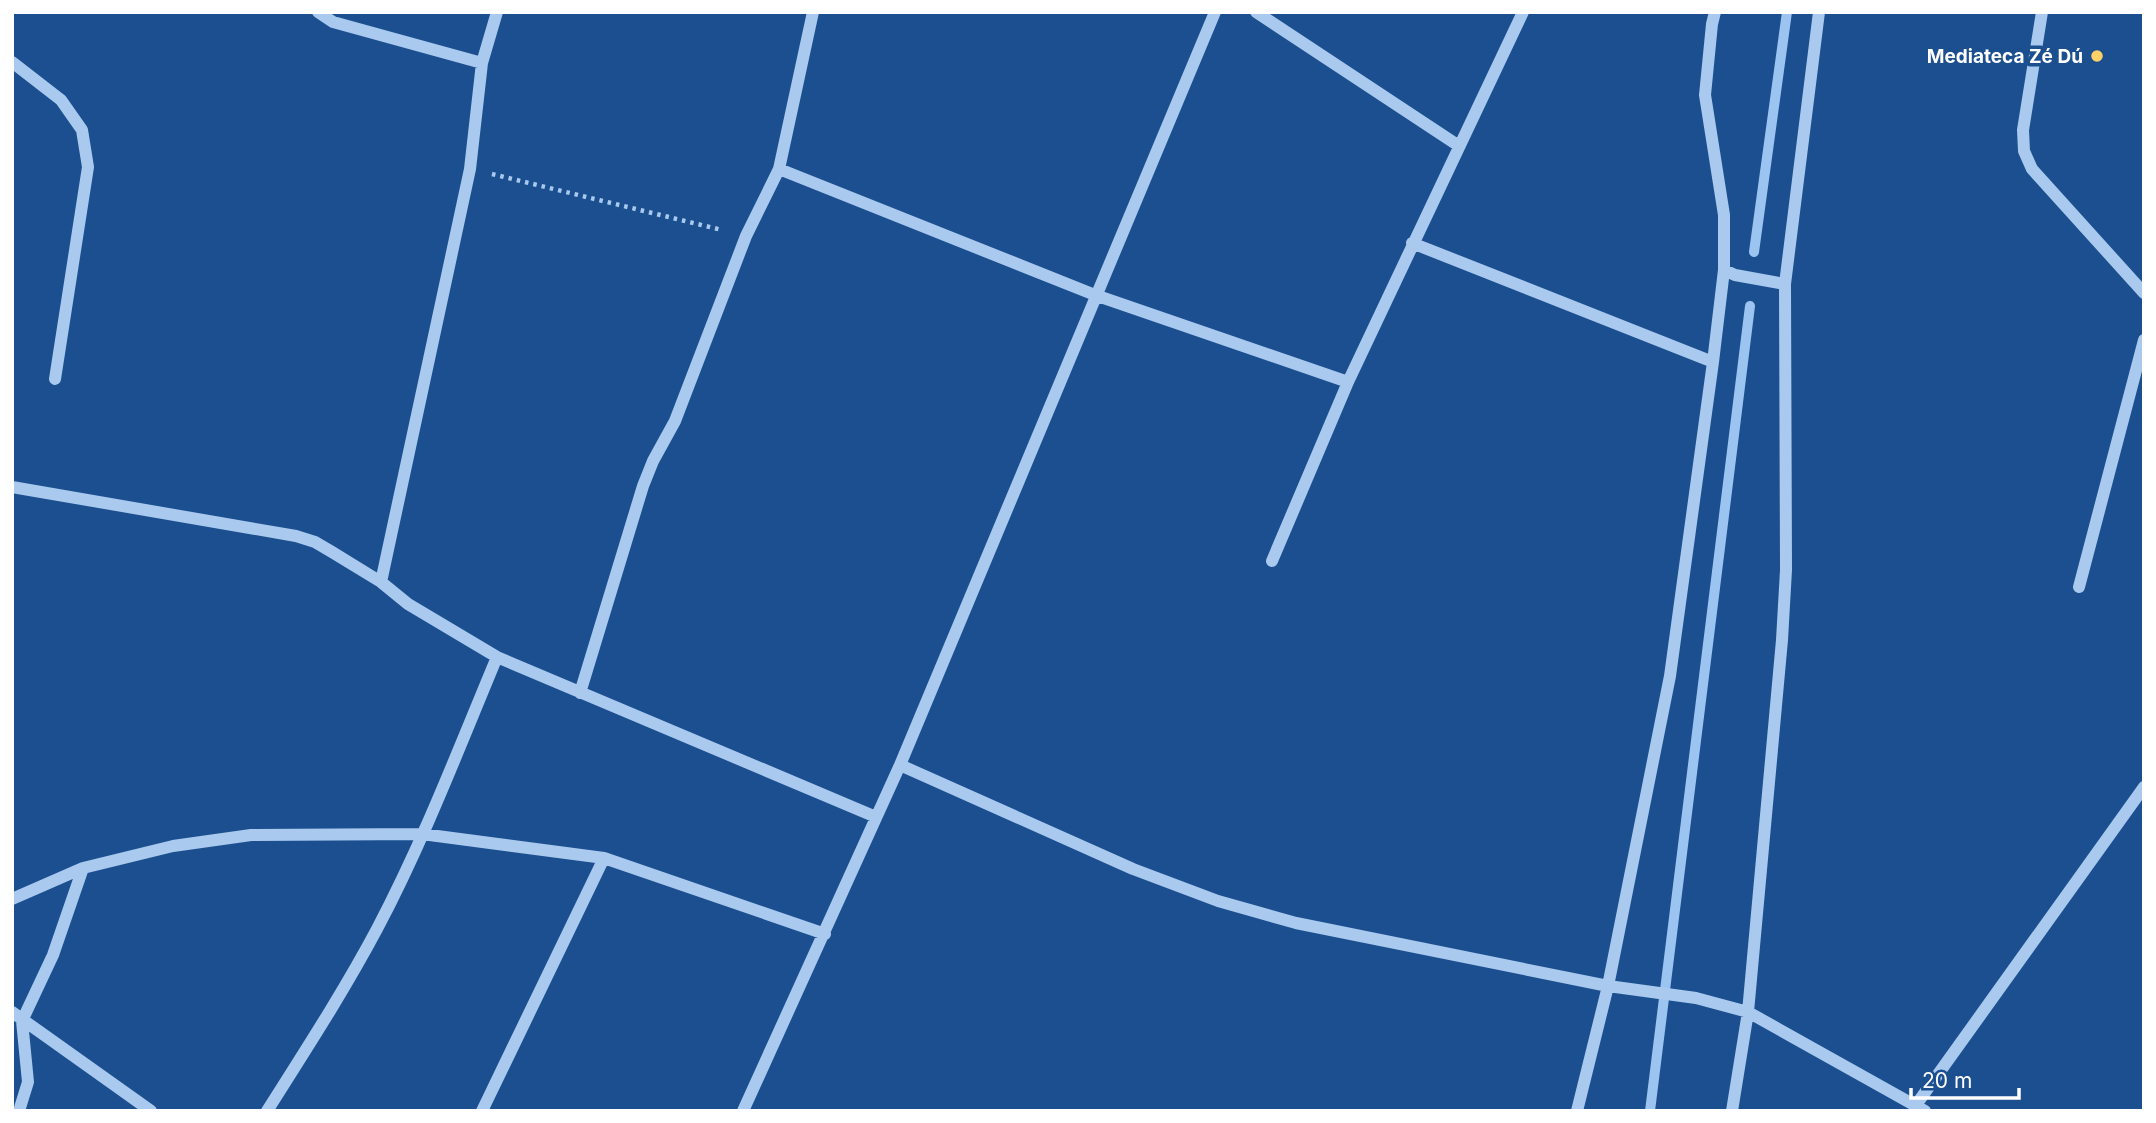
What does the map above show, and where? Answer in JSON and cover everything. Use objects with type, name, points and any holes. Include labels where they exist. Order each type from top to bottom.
[{"type":"street","points":[[318,12],[333,22],[482,63]]},
{"type":"street","points":[[381,582],[470,169],[482,63],[498,12]]},
{"type":"street","points":[[580,693],[643,486],[653,461],[676,421],[746,236],[779,169],[813,12]]},
{"type":"street","points":[[743,1111],[900,765],[1215,12]]},
{"type":"street","points":[[1256,12],[1459,146]]},
{"type":"street","points":[[1272,561],[1348,382],[1522,12]]},
{"type":"street","points":[[1577,1111],[1608,986],[1670,676],[1713,362],[1729,273],[1724,215],[1705,95],[1715,12]]},
{"type":"street","points":[[1732,1111],[1748,1012],[1782,640],[1786,570],[1785,284],[1819,12]]},
{"type":"street","points":[[2042,12],[2023,130],[2024,151],[2032,169],[2144,293]]},
{"type":"street","points":[[12,62],[61,100],[82,130],[88,167],[55,379]]},
{"type":"street","points":[[779,169],[1096,295],[1348,382]]},
{"type":"street","points":[[1412,243],[1713,362]]},
{"type":"street","points":[[1729,273],[1785,284]]},
{"type":"street","points":[[2079,587],[2144,340]]},
{"type":"street","points":[[12,487],[296,536],[316,542],[381,582],[408,604],[497,657],[876,817]]},
{"type":"street","points":[[267,1111],[334,1005],[377,928],[422,834],[497,657]]},
{"type":"street","points":[[900,765],[1133,869],[1218,901],[1296,923],[1608,986],[1696,998],[1748,1012],[1921,1108],[2144,787]]},
{"type":"street","points":[[12,899],[83,868],[173,846],[251,835],[422,834],[604,858],[825,934]]},
{"type":"street","points":[[482,1111],[604,858]]},
{"type":"street","points":[[19,1111],[28,1082],[17,1016],[53,955],[83,868]]},
{"type":"street","points":[[17,1016],[151,1111]]},
{"type":"path","points":[[470,169],[746,236]]},
{"type":"waterway","points":[[1754,252],[1787,12]]},
{"type":"waterway","points":[[1650,1111],[1750,306]]},
{"type":"place","name":"Mediateca Zé Dú","points":[[2097,56]]}]
